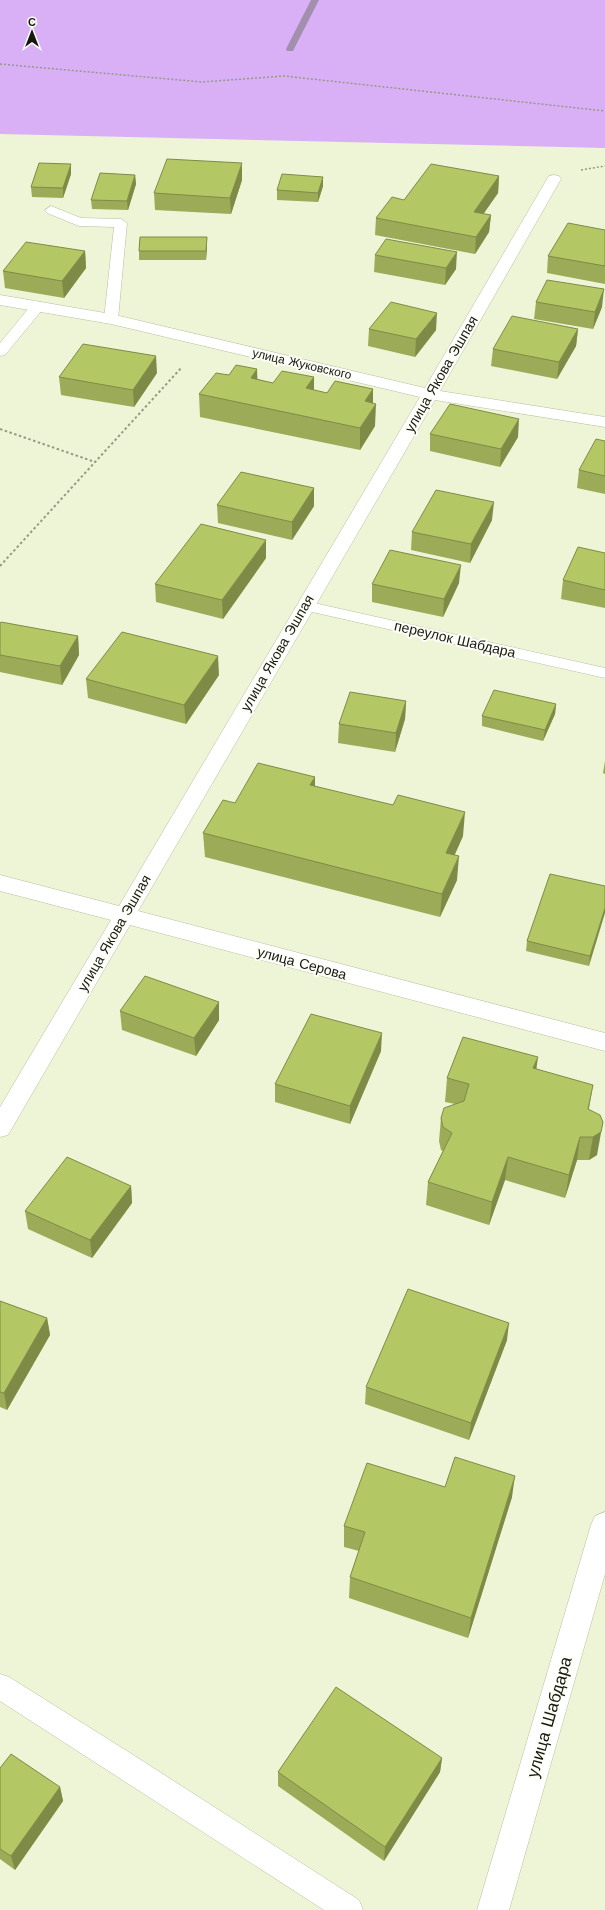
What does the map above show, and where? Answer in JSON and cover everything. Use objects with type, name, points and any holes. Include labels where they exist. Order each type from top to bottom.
[{"type":"street","name":"улица Якова Эшпая","points":[[0,1128],[430,394],[554,179]]},
{"type":"street","name":"улица Жуковского","points":[[0,300],[111,319],[430,394],[605,422]]},
{"type":"street","name":"улица Серова","points":[[0,883],[605,1042]]},
{"type":"street","name":"улица Шабдара","points":[[493,1910],[605,1525]]},
{"type":"lane","points":[[51,210],[79,222],[122,223],[111,319]]},
{"type":"lane","points":[[0,352],[38,306]]},
{"type":"lane","name":"переулок Шабдара","points":[[305,606],[605,673]]},
{"type":"lane","points":[[0,1686],[124,1764],[349,1910]]},
{"type":"path","points":[[0,64],[202,82],[284,76],[605,111]]},
{"type":"path","points":[[0,566],[206,341]]},
{"type":"path","points":[[0,429],[95,462]]},
{"type":"shaded area","points":[[0,0],[605,0],[605,148],[0,134]]},
{"type":"building","points":[[167,159],[242,163],[230,198],[154,193]]},
{"type":"building","points":[[39,163],[71,164],[63,188],[31,187]]},
{"type":"building","points":[[431,164],[499,176],[474,212],[491,215],[476,237],[376,218],[392,197],[404,200]]},
{"type":"building","points":[[100,173],[135,175],[127,201],[91,200]]},
{"type":"building","points":[[282,174],[323,177],[318,193],[277,190]]},
{"type":"building","points":[[568,223],[605,230],[605,266],[548,256]]},
{"type":"building","points":[[140,237],[207,237],[206,251],[139,251]]},
{"type":"building","points":[[386,239],[457,252],[446,268],[375,255]]},
{"type":"building","points":[[26,242],[85,251],[62,281],[3,271]]},
{"type":"building","points":[[547,280],[604,289],[595,312],[536,302]]},
{"type":"building","points":[[391,302],[437,313],[416,339],[369,329]]},
{"type":"building","points":[[512,316],[578,329],[559,362],[493,349]]},
{"type":"building","points":[[83,344],[156,356],[133,390],[59,377]]},
{"type":"building","points":[[236,365],[257,369],[251,378],[273,383],[282,371],[314,377],[306,388],[327,393],[335,381],[373,389],[365,401],[376,404],[360,428],[199,394],[216,373],[229,375]]},
{"type":"building","points":[[450,404],[519,419],[501,449],[430,434]]},
{"type":"building","points":[[596,439],[605,441],[605,476],[579,470]]},
{"type":"building","points":[[241,472],[314,488],[292,522],[217,505]]},
{"type":"building","points":[[436,490],[494,502],[471,544],[412,532]]},
{"type":"building","points":[[201,524],[266,540],[222,600],[155,584]]},
{"type":"building","points":[[578,547],[605,553],[605,590],[563,580]]},
{"type":"building","points":[[390,550],[461,565],[444,599],[372,584]]},
{"type":"building","points":[[1,622],[78,636],[60,666],[0,655]]},
{"type":"building","points":[[122,632],[218,656],[184,705],[86,679]]},
{"type":"building","points":[[494,690],[556,704],[545,730],[482,716]]},
{"type":"building","points":[[350,692],[406,701],[396,733],[339,724]]},
{"type":"building","points":[[258,763],[315,777],[310,785],[393,805],[398,795],[465,812],[446,853],[459,856],[442,894],[203,833],[223,800],[235,803]]},
{"type":"building","points":[[550,874],[605,886],[605,908],[590,956],[527,941]]},
{"type":"building","points":[[145,976],[219,1002],[194,1038],[120,1011]]},
{"type":"building","points":[[311,1014],[382,1033],[350,1106],[275,1084]]},
{"type":"building","points":[[463,1037],[538,1057],[533,1068],[593,1085],[588,1109],[600,1115],[603,1122],[601,1132],[593,1137],[580,1137],[569,1175],[508,1157],[492,1202],[428,1182],[452,1133],[443,1127],[441,1118],[444,1108],[464,1101],[469,1084],[447,1078]]},
{"type":"building","points":[[67,1157],[131,1186],[90,1240],[25,1211]]},
{"type":"building","points":[[408,1289],[509,1323],[471,1423],[366,1387]]},
{"type":"building","points":[[0,1301],[47,1318],[4,1393],[0,1392]]},
{"type":"building","points":[[455,1457],[515,1476],[471,1618],[350,1577],[365,1532],[344,1526],[367,1463],[445,1487]]},
{"type":"building","points":[[336,1687],[442,1758],[385,1847],[278,1772]]},
{"type":"building","points":[[11,1754],[60,1787],[11,1856],[0,1849],[0,1768]]},
{"type":"waterway","points":[[290,49],[315,0]]}]
